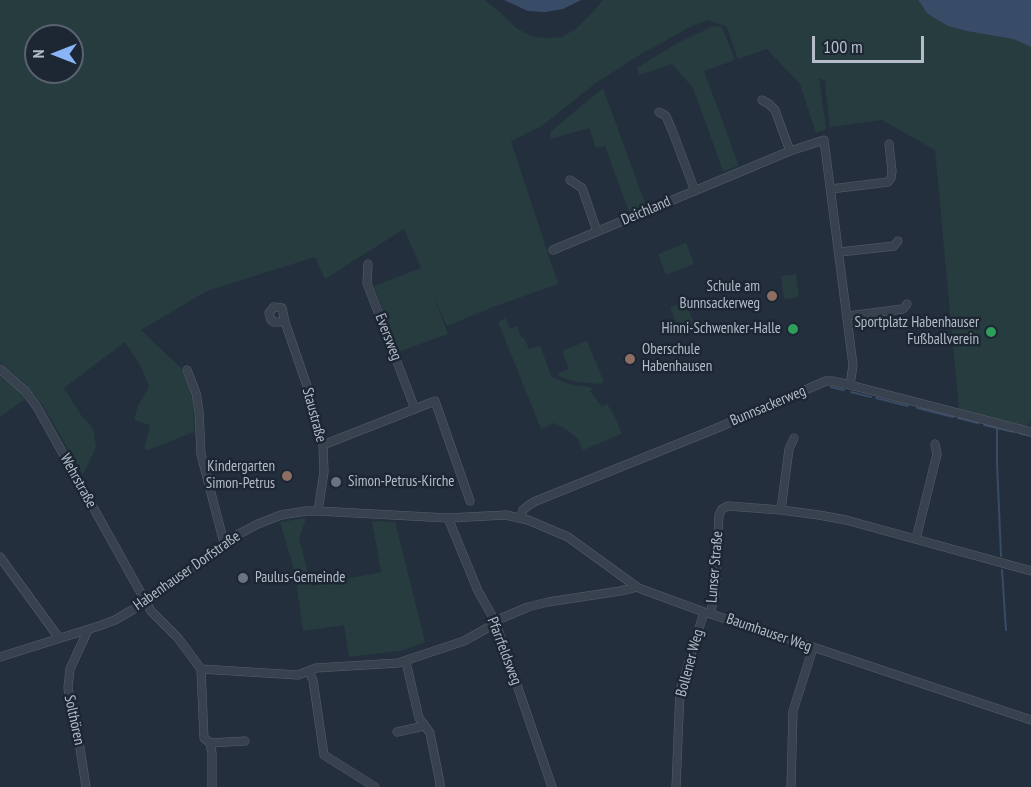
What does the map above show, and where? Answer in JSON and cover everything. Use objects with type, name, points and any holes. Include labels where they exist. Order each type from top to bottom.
[{"type":"street","points":[[762,100],[775,110],[790,151]]},
{"type":"street","points":[[659,112],[666,116],[695,191]]},
{"type":"street","name":"Deichland","points":[[553,250],[790,151],[824,140],[848,316],[853,365],[850,385]]},
{"type":"street","points":[[831,189],[888,182],[892,171],[889,144]]},
{"type":"street","points":[[570,180],[582,188],[597,231]]},
{"type":"street","points":[[840,252],[894,246],[898,241]]},
{"type":"street","name":"Eversweg","points":[[368,264],[367,283],[415,409]]},
{"type":"street","points":[[848,316],[903,309],[907,304]]},
{"type":"street","name":"Staustraße","points":[[285,322],[307,386],[308,401],[323,445],[324,472],[318,511]]},
{"type":"street","name":"Wehrstraße","points":[[0,369],[25,391],[37,407],[151,611],[178,639],[201,669]]},
{"type":"street","points":[[187,370],[196,393],[201,454],[224,543]]},
{"type":"street","name":"Bunnsackerweg","points":[[521,518],[523,510],[536,501],[820,383],[832,381],[850,385],[1031,432]]},
{"type":"street","points":[[323,445],[435,401],[470,501]]},
{"type":"street","points":[[781,510],[789,449],[794,438]]},
{"type":"street","points":[[916,539],[937,454],[935,444]]},
{"type":"street","name":"Lunser Straße","points":[[707,612],[715,596],[719,515],[722,508],[728,506],[781,510],[837,518],[1031,571]]},
{"type":"street","name":"Habenhauser Dorfstraße","points":[[0,657],[115,620],[146,602],[224,543],[270,519],[293,513],[318,511],[448,518],[506,515],[521,518]]},
{"type":"street","name":"Pfarrfeldsweg","points":[[448,518],[478,591],[495,621],[552,787]]},
{"type":"street","name":"Baumhauser Weg","points":[[521,518],[549,527],[568,537],[637,587],[1030,720]]},
{"type":"street","points":[[0,557],[58,638]]},
{"type":"street","points":[[212,787],[212,753],[210,743],[204,738],[201,669],[298,675],[316,668],[406,662],[464,641],[495,621],[528,607],[637,587]]},
{"type":"street","name":"Bollener Weg","points":[[676,787],[680,691],[707,612]]},
{"type":"street","name":"Solthören","points":[[86,787],[68,688],[70,669],[88,630]]},
{"type":"street","points":[[69,635],[75,642],[77,655]]},
{"type":"street","points":[[791,787],[793,711],[813,648]]},
{"type":"street","points":[[406,662],[419,718],[430,733],[440,787]]},
{"type":"street","points":[[309,672],[324,755],[375,787]]},
{"type":"street","points":[[1030,720],[1031,730]]},
{"type":"street","points":[[397,732],[424,724]]},
{"type":"street","points":[[210,743],[245,741]]},
{"type":"green space","points":[[0,0],[485,0],[516,28],[533,37],[547,38],[561,37],[576,29],[603,0],[918,0],[948,26],[1013,39],[1031,47],[1031,422],[1026,426],[959,410],[935,150],[882,120],[830,127],[826,81],[819,78],[826,127],[825,130],[816,133],[800,84],[767,49],[738,59],[727,28],[709,20],[692,26],[641,54],[596,83],[543,125],[511,141],[558,284],[447,326],[434,298],[448,334],[398,352],[374,286],[421,268],[404,229],[325,279],[315,257],[207,291],[141,330],[181,368],[193,402],[194,432],[148,450],[144,449],[150,425],[134,420],[138,406],[149,386],[139,363],[125,342],[64,388],[81,415],[93,428],[96,447],[83,475],[42,404],[26,385],[0,362]]},
{"type":"green space","points":[[713,26],[722,27],[735,60],[704,71],[739,166],[723,171],[693,88],[672,64],[639,75],[637,68],[672,46]]},
{"type":"green space","points":[[603,88],[646,206],[629,212],[605,146],[596,148],[589,128],[551,139],[550,132]]},
{"type":"green space","points":[[686,243],[694,264],[666,275],[658,254]]},
{"type":"green space","points":[[796,274],[799,297],[784,299],[781,276]]},
{"type":"green space","points":[[685,301],[697,330],[682,336],[670,308]]},
{"type":"green space","points":[[505,318],[510,329],[517,326],[529,349],[540,346],[552,377],[572,385],[593,389],[590,391],[602,407],[607,404],[612,411],[622,434],[583,450],[578,439],[554,423],[541,429],[498,322]]},
{"type":"green space","points":[[587,341],[604,382],[600,384],[572,381],[557,374],[569,369],[562,351]]},
{"type":"green space","points":[[0,376],[25,399],[0,417]]},
{"type":"green space","points":[[306,518],[299,539],[312,586],[381,572],[372,521],[395,522],[425,642],[400,651],[349,657],[344,625],[303,631],[295,573],[280,522]]},
{"type":"water","points":[[504,0],[581,0],[563,9],[545,12],[528,11]]},
{"type":"water","points":[[918,0],[1031,0],[1031,47],[1013,39],[948,26],[928,14]]},
{"type":"waterway","points":[[831,387],[844,390]]},
{"type":"waterway","points":[[851,392],[871,397]]},
{"type":"waterway","points":[[876,398],[908,406]]},
{"type":"waterway","points":[[917,408],[953,417]]},
{"type":"waterway","points":[[958,418],[978,423]]},
{"type":"waterway","points":[[984,425],[1014,432]]},
{"type":"waterway","points":[[997,428],[1001,556]]},
{"type":"waterway","points":[[1019,433],[1031,436]]},
{"type":"waterway","points":[[1002,570],[1006,630]]},
{"type":"place","name":"Schule am Bunnsackerweg","points":[[772,296]]},
{"type":"place","name":"Hinni-Schwenker-Halle","points":[[793,329]]},
{"type":"place","name":"Sportplatz Habenhauser Fußballverein","points":[[991,332]]},
{"type":"place","name":"Oberschule Habenhausen","points":[[630,359]]},
{"type":"place","name":"Kindergarten Simon-Petrus","points":[[287,476]]},
{"type":"place","name":"Simon-Petrus-Kirche","points":[[336,482]]},
{"type":"place","name":"Paulus-Gemeinde","points":[[243,578]]}]
